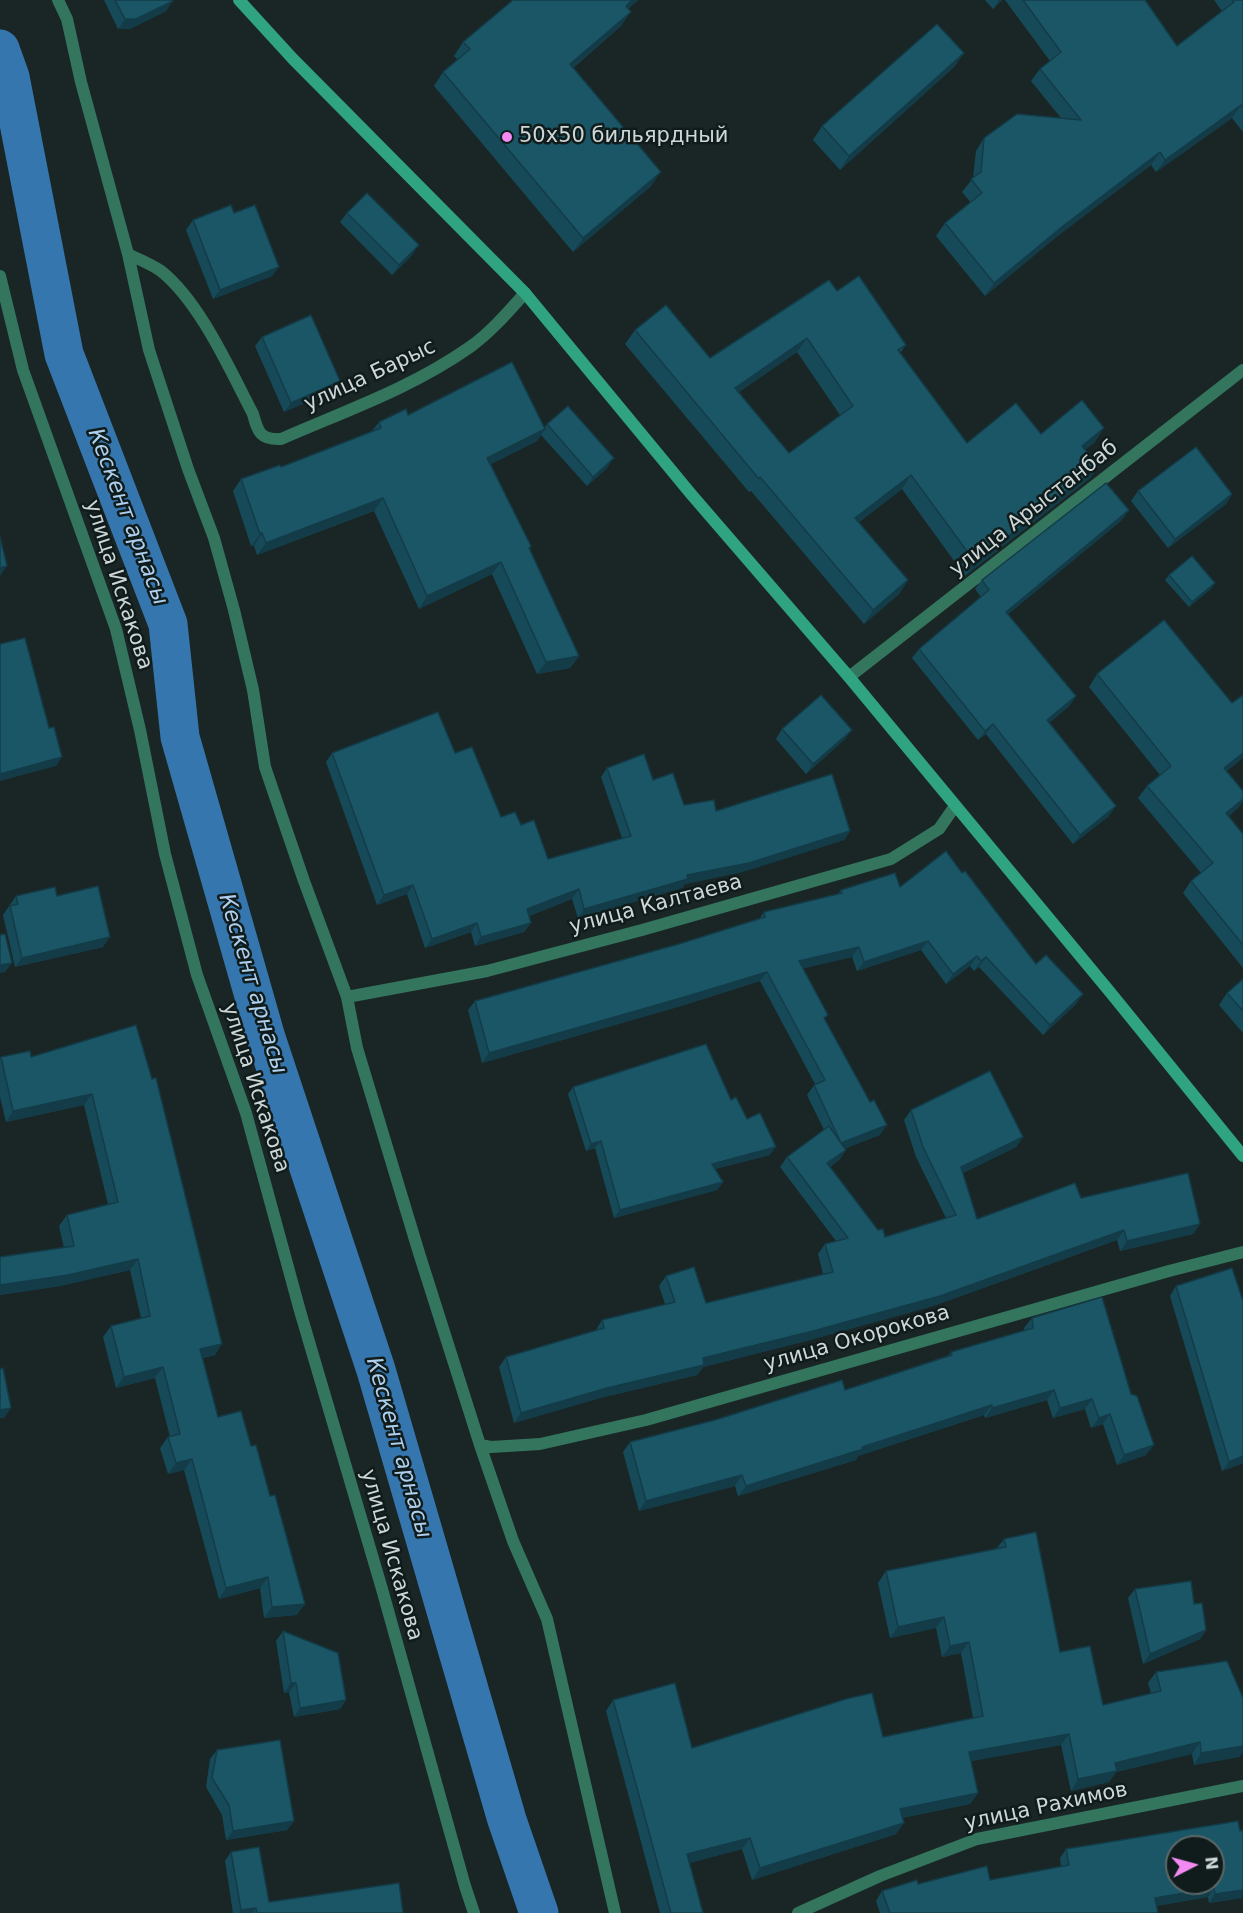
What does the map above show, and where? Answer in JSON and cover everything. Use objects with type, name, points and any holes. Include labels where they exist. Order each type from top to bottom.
[{"type":"main road","points":[[239,0],[293,58],[525,293],[691,494],[849,677],[1188,1086],[1243,1156]]},
{"type":"street","points":[[58,0],[67,19],[81,82],[128,254],[149,350],[188,469],[214,538],[234,610],[253,690],[265,767],[347,997],[357,1048],[480,1445],[513,1541],[547,1619],[615,1913]]},
{"type":"street","name":"улица Барыс","points":[[128,254],[160,270],[184,295],[207,330],[253,414],[257,428],[263,437],[269,439],[281,439],[418,380],[471,346],[493,328],[525,293]]},
{"type":"street","name":"улица Искакова","points":[[0,276],[23,370],[116,629],[141,730],[165,854],[197,975],[246,1113],[300,1311],[474,1913]]},
{"type":"street","name":"улица Арыстанбаб","points":[[849,677],[1243,370]]},
{"type":"street","name":"улица Калтаева","points":[[347,997],[488,971],[891,859],[939,829],[955,806]]},
{"type":"street","name":"улица Окорокова","points":[[480,1445],[490,1447],[540,1444],[646,1420],[1169,1270],[1243,1252]]},
{"type":"street","name":"улица Рахимов","points":[[798,1913],[880,1876],[977,1839],[1243,1786]]},
{"type":"building","points":[[115,0],[173,1],[136,19],[125,19]]},
{"type":"building","points":[[513,0],[632,0],[626,6],[631,12],[570,64],[661,172],[583,238],[443,72],[470,49],[463,42]]},
{"type":"building","points":[[1023,0],[1145,0],[1177,46],[1234,2],[1232,0],[1243,0],[1243,108],[1241,105],[1165,160],[1160,152],[1063,226],[994,283],[945,223],[982,193],[971,179],[981,172],[984,138],[1017,114],[1081,120],[1040,69],[1061,52]]},
{"type":"building","points":[[937,24],[964,53],[849,156],[822,126]]},
{"type":"building","points":[[367,193],[419,245],[399,265],[347,213]]},
{"type":"building","points":[[231,205],[234,213],[255,205],[279,267],[220,290],[193,220]]},
{"type":"building","points":[[859,276],[906,345],[898,350],[967,443],[1016,403],[1041,434],[1082,400],[1104,428],[1082,446],[1099,466],[975,562],[911,475],[855,518],[908,580],[873,610],[760,477],[759,479],[635,330],[666,305],[710,358],[829,280],[837,291]],"holes":[[[807,338],[853,406],[789,453],[735,388]]]},
{"type":"building","points":[[311,315],[340,381],[291,403],[262,337]]},
{"type":"building","points":[[512,362],[545,429],[487,458],[531,546],[529,548],[579,656],[546,662],[501,562],[427,596],[383,498],[266,543],[262,533],[260,534],[241,479],[280,465],[281,467],[381,428],[379,422],[406,409],[408,415]]},
{"type":"building","points":[[568,406],[614,458],[593,477],[547,424]]},
{"type":"building","points":[[1196,447],[1232,494],[1175,539],[1138,491]]},
{"type":"building","points":[[1106,483],[1129,510],[1006,612],[1076,696],[1047,720],[1116,806],[1080,835],[993,724],[985,731],[919,649],[989,590],[982,580]]},
{"type":"building","points":[[0,537],[7,566],[0,568]]},
{"type":"building","points":[[1192,556],[1215,583],[1192,602],[1169,575]]},
{"type":"building","points":[[1164,620],[1232,703],[1243,695],[1243,753],[1224,768],[1243,791],[1243,799],[1226,813],[1243,834],[1243,945],[1191,881],[1213,863],[1147,786],[1171,766],[1097,674]]},
{"type":"building","points":[[25,638],[49,728],[54,727],[62,757],[0,774],[0,644]]},
{"type":"building","points":[[821,695],[852,730],[813,764],[782,729]]},
{"type":"building","points":[[438,712],[455,753],[472,747],[501,817],[515,812],[521,825],[534,820],[548,859],[631,836],[607,768],[644,754],[653,780],[673,773],[684,805],[714,800],[716,811],[832,774],[850,831],[749,863],[687,875],[688,879],[584,909],[579,889],[527,909],[531,923],[481,937],[477,923],[432,939],[413,885],[384,895],[332,753]]},
{"type":"building","points":[[946,851],[962,873],[965,871],[1036,964],[1046,955],[1083,994],[1050,1025],[986,957],[981,961],[977,956],[953,974],[928,941],[864,962],[859,947],[799,961],[828,1015],[824,1018],[870,1102],[874,1100],[887,1125],[841,1143],[814,1085],[825,1080],[767,972],[489,1053],[475,1001],[679,944],[765,917],[764,912],[842,893],[841,890],[895,873],[900,887]]},
{"type":"building","points":[[98,886],[110,937],[22,958],[10,906],[18,904],[16,896],[55,887],[57,896]]},
{"type":"building","points":[[5,934],[12,963],[0,965],[0,935]]},
{"type":"building","points":[[1243,979],[1243,1011],[1227,993]]},
{"type":"building","points":[[136,1025],[152,1079],[156,1078],[222,1344],[200,1349],[218,1417],[241,1411],[251,1446],[256,1445],[270,1496],[275,1495],[305,1604],[272,1607],[268,1577],[226,1588],[192,1459],[176,1463],[168,1437],[180,1434],[163,1367],[124,1377],[111,1326],[150,1316],[138,1259],[68,1275],[0,1285],[0,1257],[74,1246],[67,1215],[118,1202],[92,1094],[13,1111],[1,1057],[30,1051],[31,1057]]},
{"type":"building","points":[[706,1044],[731,1100],[736,1097],[747,1119],[760,1113],[776,1147],[712,1164],[723,1182],[620,1210],[601,1141],[591,1144],[573,1087]]},
{"type":"building","points":[[990,1071],[1023,1137],[961,1167],[977,1219],[1075,1183],[1081,1198],[1188,1173],[1200,1224],[1127,1241],[1124,1230],[940,1296],[703,1358],[704,1365],[607,1388],[521,1413],[506,1357],[604,1328],[602,1320],[675,1302],[666,1276],[694,1267],[706,1303],[833,1272],[825,1244],[848,1238],[787,1157],[829,1126],[846,1150],[827,1163],[878,1230],[883,1229],[885,1237],[956,1215],[923,1147],[911,1110]]},
{"type":"building","points":[[1232,1268],[1243,1301],[1243,1456],[1229,1462],[1176,1286]]},
{"type":"building","points":[[1102,1297],[1131,1394],[1137,1396],[1154,1445],[1124,1455],[1110,1414],[1099,1418],[1092,1399],[1060,1408],[1054,1390],[992,1408],[992,1405],[746,1486],[742,1475],[646,1501],[630,1442],[715,1420],[842,1380],[845,1390],[952,1355],[951,1352],[1033,1328],[1032,1318]]},
{"type":"building","points":[[3,1368],[11,1408],[0,1410],[0,1369]]},
{"type":"building","points":[[1036,1532],[1060,1652],[1090,1646],[1103,1705],[1161,1691],[1156,1672],[1227,1661],[1243,1698],[1243,1746],[1201,1753],[1200,1742],[1115,1763],[1117,1771],[1078,1779],[1069,1734],[969,1752],[978,1793],[900,1809],[904,1823],[760,1868],[750,1838],[687,1854],[703,1913],[671,1913],[613,1700],[675,1683],[692,1748],[846,1699],[872,1693],[883,1737],[983,1716],[969,1642],[950,1646],[944,1617],[898,1627],[886,1571],[1006,1547],[1004,1539]]},
{"type":"building","points":[[1191,1581],[1194,1604],[1202,1603],[1206,1630],[1150,1654],[1135,1589]]},
{"type":"building","points":[[283,1631],[338,1653],[346,1700],[300,1708],[296,1683],[291,1683]]},
{"type":"building","points":[[280,1740],[294,1821],[233,1831],[229,1805],[212,1778],[217,1750]]},
{"type":"building","points":[[1238,1821],[1240,1831],[1243,1830],[1243,1890],[1225,1893],[1225,1835],[1165,1835],[1165,1895],[1173,1895],[1155,1898],[1158,1913],[890,1913],[882,1891],[917,1880],[918,1884],[987,1866],[990,1880],[1069,1865],[1066,1849]]},
{"type":"building","points":[[259,1847],[269,1902],[399,1883],[403,1913],[257,1913],[256,1908],[241,1910],[231,1852]]},
{"type":"waterway","name":"Кескент арнасы","points":[[0,49],[10,77],[64,354],[168,624],[180,737],[266,1038],[376,1370],[507,1820],[539,1913]]},
{"type":"place","name":"50х50 бильярдный","points":[[507,137]]}]
